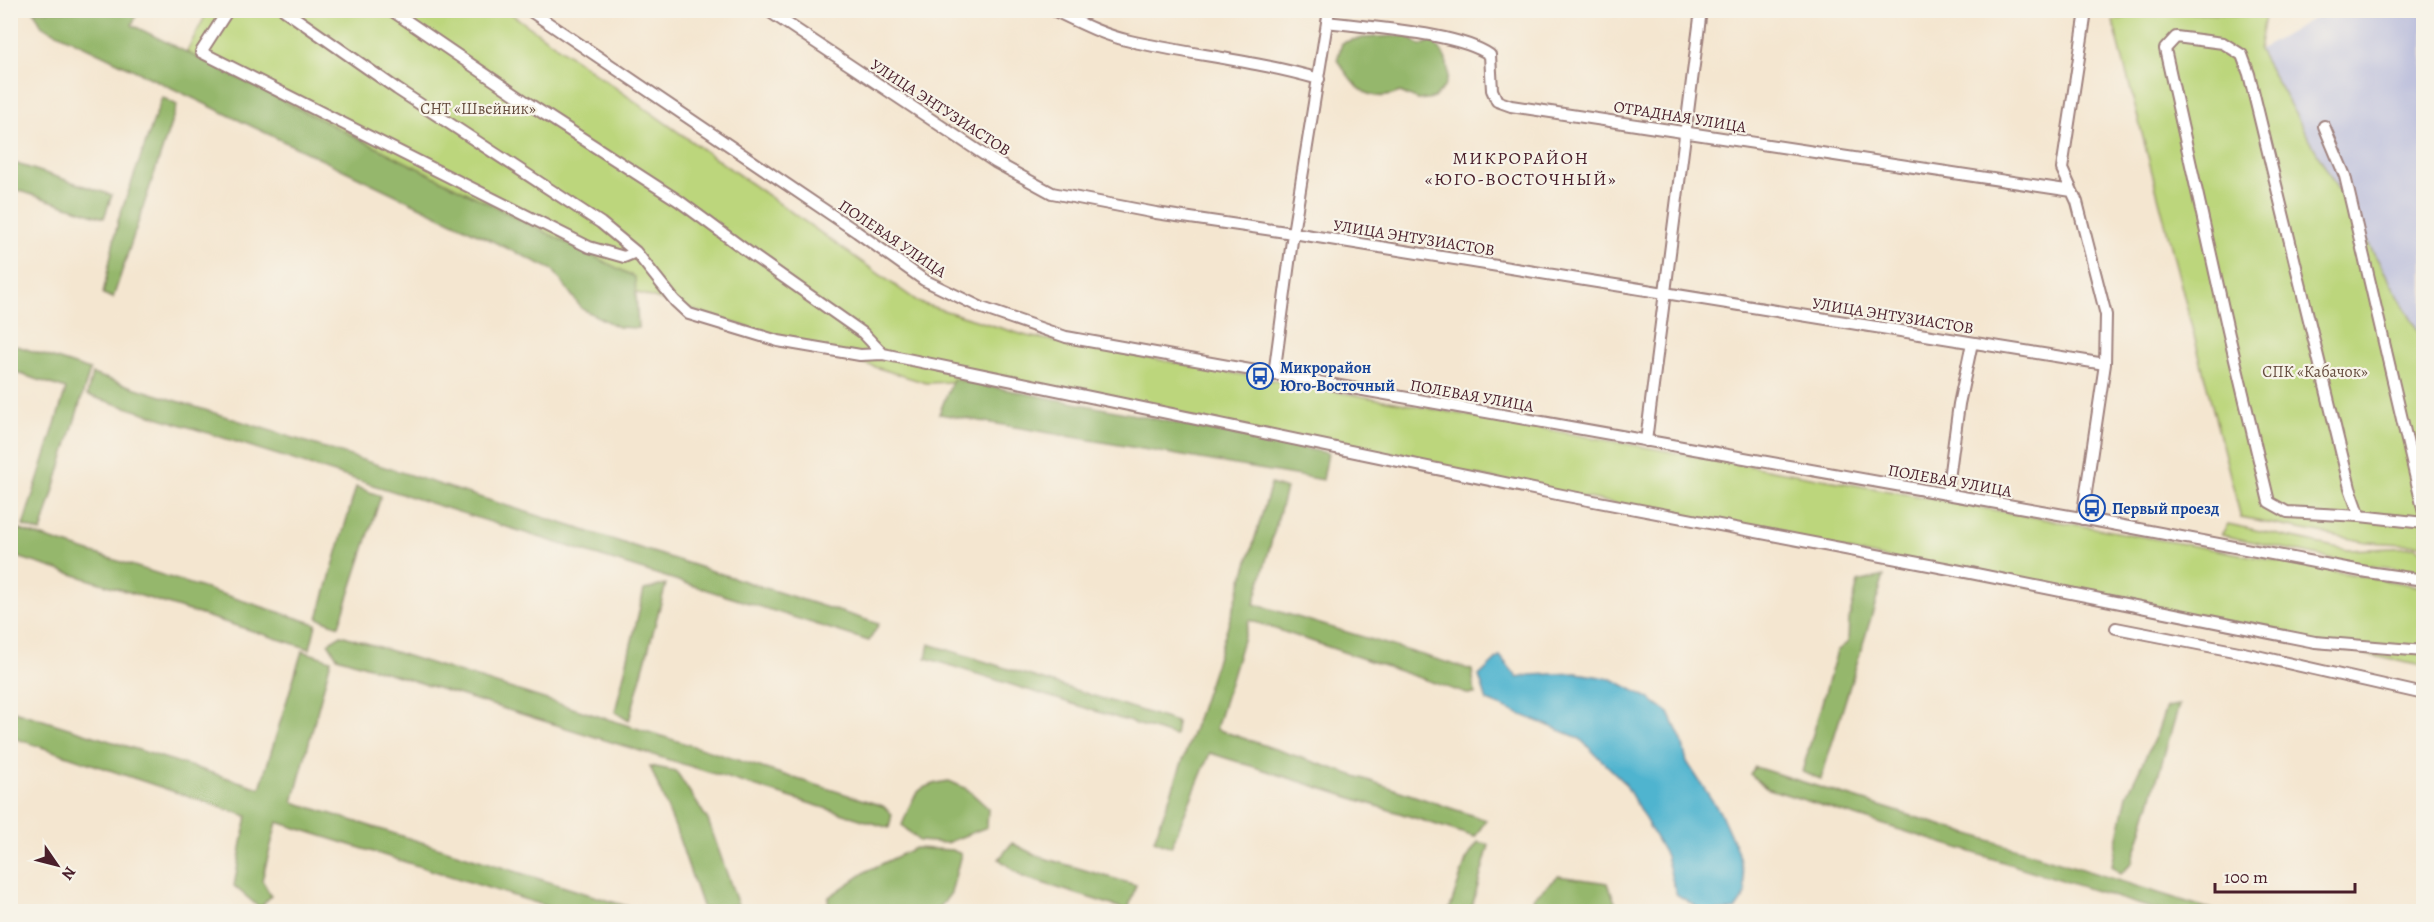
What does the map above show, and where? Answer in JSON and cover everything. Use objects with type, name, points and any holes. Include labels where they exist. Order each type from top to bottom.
[{"type":"street","points":[[228,10],[201,51],[589,247],[624,258],[636,252]]},
{"type":"street","points":[[284,10],[407,95],[601,223],[636,252],[675,302],[689,314],[778,341],[860,355],[883,354],[1562,495],[1971,573],[2315,642],[2424,651]]},
{"type":"street","points":[[391,10],[529,104],[679,201],[863,333],[883,354]]},
{"type":"street","name":"ПОЛЕВАЯ УЛИЦА","points":[[529,10],[933,285],[982,308],[1066,338],[1947,494],[2367,572],[2424,580]]},
{"type":"street","name":"УЛИЦА ЭНТУЗИАСТОВ","points":[[767,10],[995,162],[1052,193],[1156,213],[1293,232],[2105,364]]},
{"type":"street","points":[[1053,10],[1085,25],[1128,40],[1290,71],[1319,80]]},
{"type":"street","points":[[1646,441],[1701,10]]},
{"type":"street","points":[[1274,375],[1293,232],[1328,16]]},
{"type":"street","name":"ОТРАДНАЯ УЛИЦА","points":[[1328,16],[1452,39],[1484,51],[1490,55],[1492,90],[1497,101],[1511,106],[2072,191]]},
{"type":"street","points":[[2082,519],[2105,364],[2106,315],[2077,202],[2062,169],[2085,18]]},
{"type":"street","points":[[2360,516],[2350,488],[2249,74],[2242,55],[2223,43],[2176,37],[2165,49],[2269,502],[2287,512],[2360,516],[2424,523]]},
{"type":"street","points":[[2324,126],[2346,176],[2424,513]]},
{"type":"street","points":[[1947,494],[1959,404],[1972,343]]},
{"type":"street","points":[[2115,628],[2239,652],[2424,694]]},
{"type":"shaded area","points":[[2327,11],[2423,11],[2423,340],[2259,50]]},
{"type":"green space","points":[[34,11],[138,11],[132,25],[635,277],[638,328],[618,327],[582,309],[553,270],[42,26]]},
{"type":"green space","name":"СНТ «Швейник»","points":[[208,11],[507,11],[920,303],[1027,336],[2423,587],[2423,666],[1001,380],[926,383],[609,284],[181,62]]},
{"type":"green space","name":"СПК «Кабачок»","points":[[2144,11],[2265,16],[2259,50],[2423,340],[2423,545],[2367,542],[2241,518],[2113,21]]},
{"type":"green space","points":[[1407,35],[1420,46],[1431,41],[1446,59],[1448,77],[1443,89],[1434,98],[1418,100],[1400,92],[1388,96],[1370,95],[1356,85],[1337,60],[1342,43],[1350,40]]},
{"type":"green space","points":[[162,97],[177,105],[113,298],[103,294],[118,221]]},
{"type":"green space","points":[[11,162],[112,195],[104,218],[11,188]]},
{"type":"green space","points":[[11,344],[90,370],[41,532],[23,526],[66,389],[11,371]]},
{"type":"green space","points":[[92,374],[879,624],[869,641],[87,395]]},
{"type":"green space","points":[[953,379],[1328,453],[1323,480],[939,414]]},
{"type":"green space","points":[[1271,484],[1286,489],[1254,604],[1472,670],[1475,694],[1467,694],[1249,620],[1216,729],[1486,820],[1475,837],[1210,753],[1171,847],[1154,840],[1216,663]]},
{"type":"green space","points":[[356,487],[381,496],[339,626],[318,618]]},
{"type":"green space","points":[[2228,524],[2348,550],[2416,547],[2423,552],[2423,571],[2366,566],[2221,535]]},
{"type":"green space","points":[[11,527],[316,624],[310,649],[11,555]]},
{"type":"green space","points":[[1884,576],[1821,779],[1802,772],[1837,651],[1848,642],[1849,619],[1858,582]]},
{"type":"green space","points":[[666,584],[629,721],[615,712],[644,590]]},
{"type":"green space","points":[[341,635],[883,806],[892,814],[889,828],[337,657],[328,643]]},
{"type":"green space","points":[[929,644],[1177,722],[1175,736],[926,658]]},
{"type":"green space","points":[[302,651],[331,660],[293,802],[642,911],[562,911],[277,822],[262,880],[271,896],[260,908],[234,886],[247,816],[11,737],[11,710],[260,788]]},
{"type":"green space","points":[[2179,705],[2132,863],[2121,874],[2112,865],[2127,795],[2157,733],[2166,707]]},
{"type":"green space","points":[[650,766],[676,771],[708,820],[738,905],[703,909],[675,827]]},
{"type":"green space","points":[[1755,767],[2216,911],[2160,911],[1766,788],[1750,774]]},
{"type":"green space","points":[[949,781],[967,789],[988,808],[987,827],[946,843],[919,841],[902,825],[913,799],[917,793],[928,786]]},
{"type":"green space","points":[[1478,842],[1489,845],[1471,911],[1449,911],[1466,860]]},
{"type":"green space","points":[[1012,843],[1037,856],[1136,885],[1128,910],[1023,877],[999,859]]},
{"type":"green space","points":[[915,848],[952,850],[961,854],[951,893],[937,911],[834,912],[827,909],[829,897],[867,871]]},
{"type":"green space","points":[[1558,876],[1608,883],[1618,911],[1536,911],[1533,898]]},
{"type":"water","points":[[1500,656],[1518,678],[1530,675],[1577,673],[1612,679],[1650,699],[1669,713],[1682,741],[1687,762],[1721,814],[1740,857],[1746,894],[1735,910],[1703,911],[1676,894],[1666,856],[1624,782],[1579,738],[1487,701],[1479,676]]},
{"type":"place","name":"Микрорайон Юго-Восточный","points":[[1260,376]]},
{"type":"place","name":"Первый проезд","points":[[2092,508]]},
{"type":"district","name":"МИКРОРАЙОН «ЮГО-ВОСТОЧНЫЙ»","points":[[1521,168]]}]
